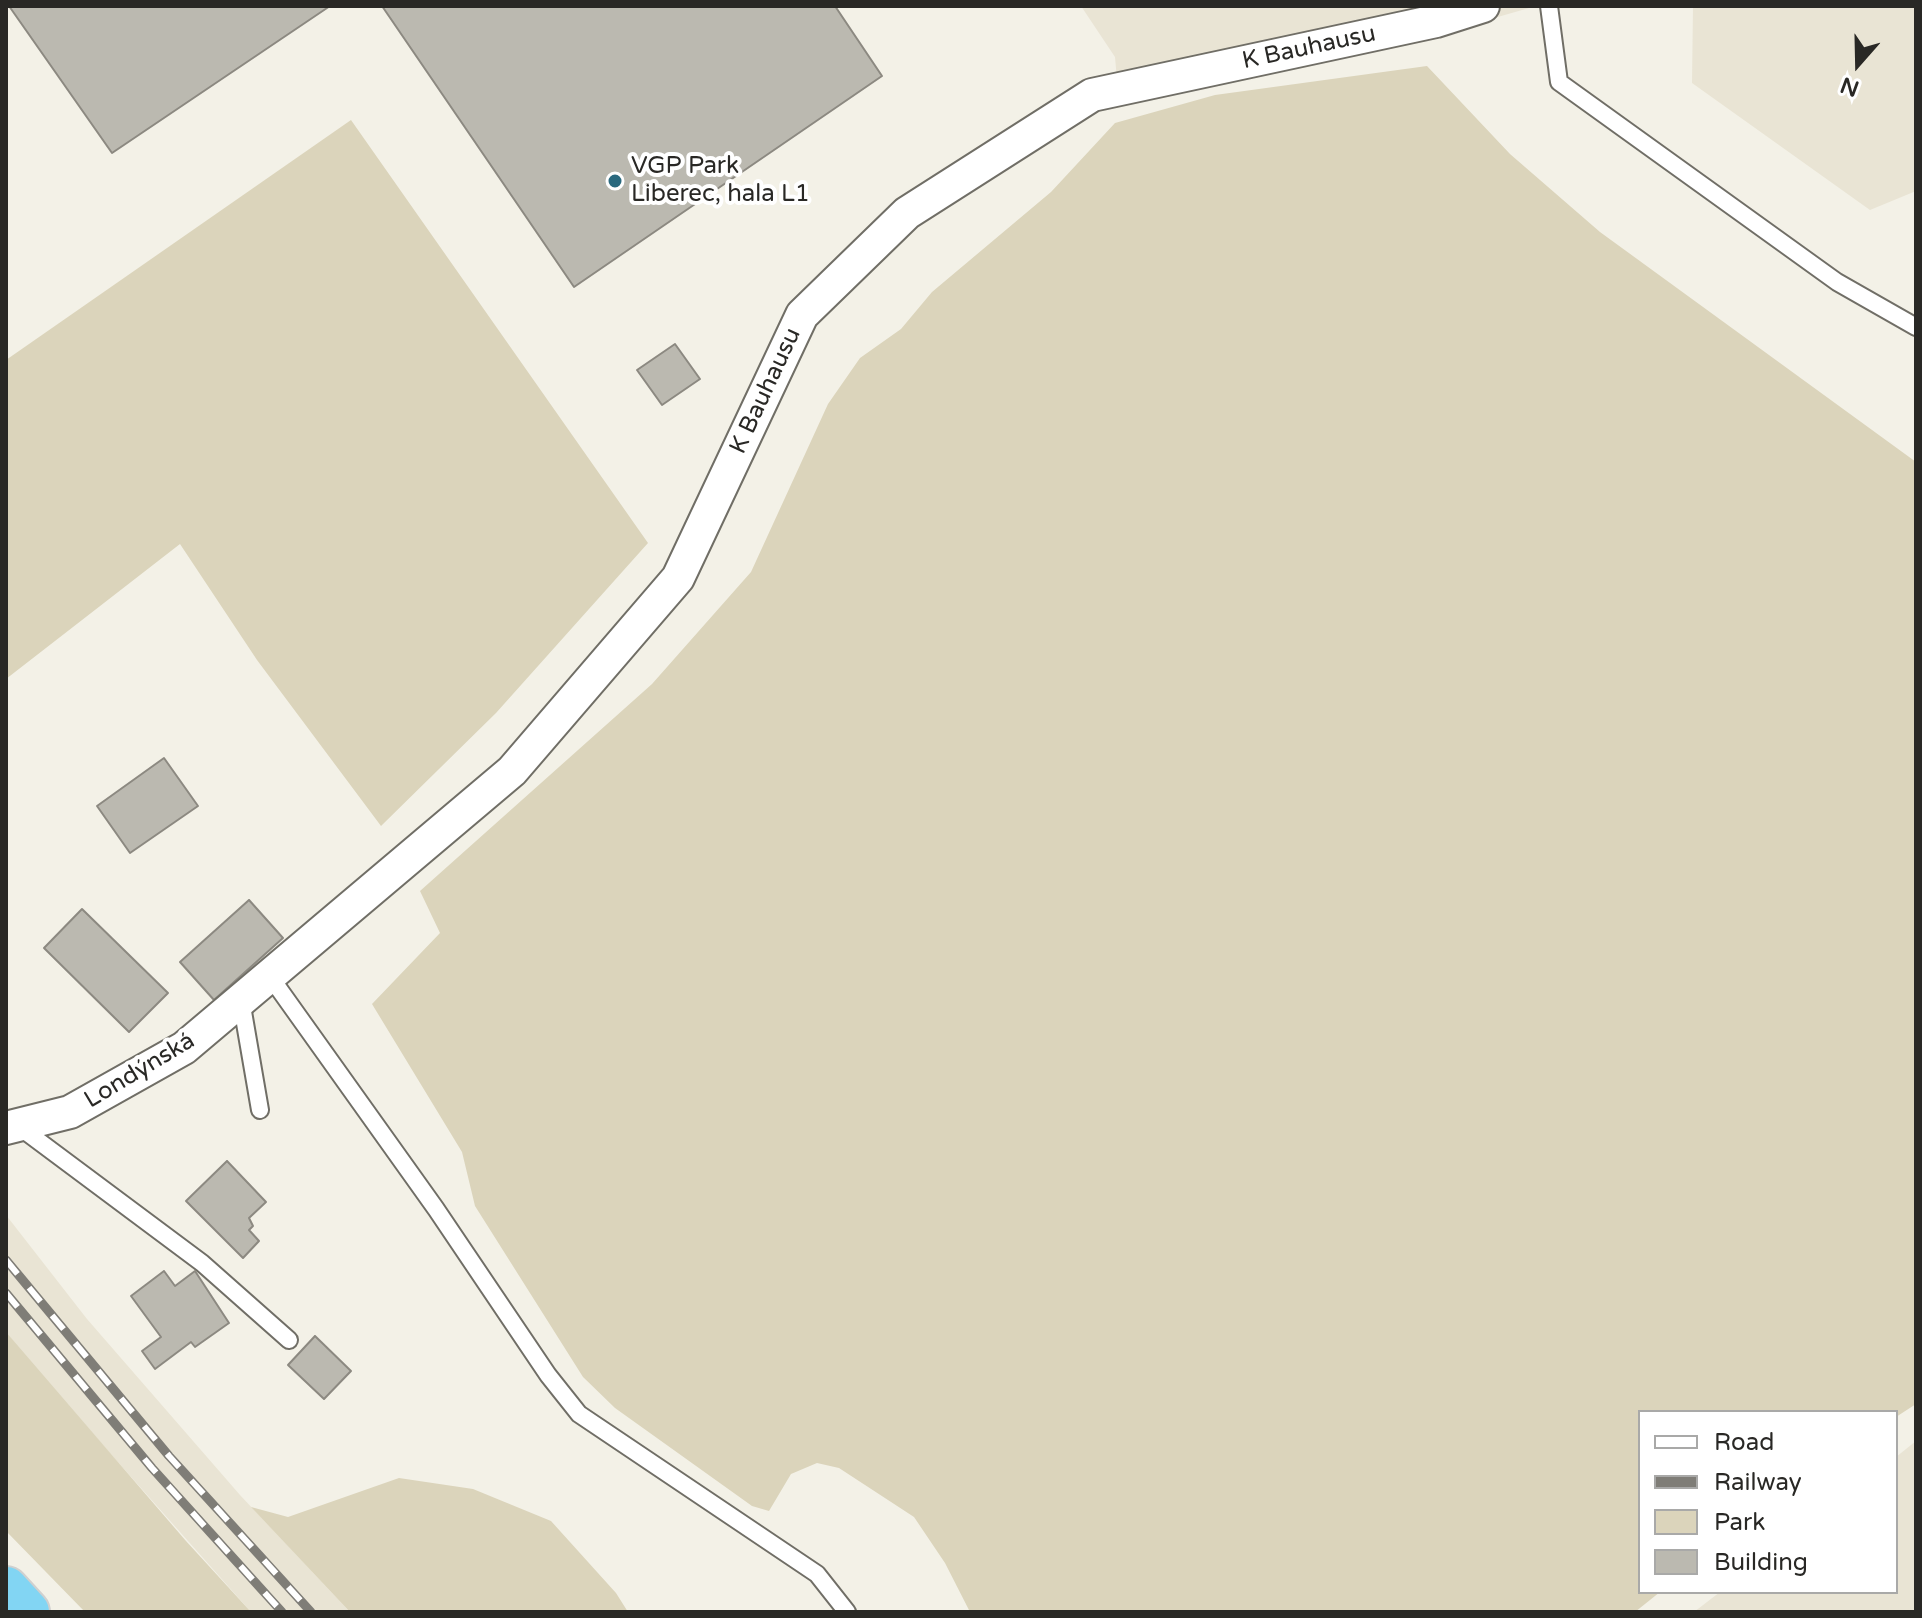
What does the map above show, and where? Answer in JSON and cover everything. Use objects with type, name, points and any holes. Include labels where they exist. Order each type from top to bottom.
[{"type":"highway","points":[[6,1589],[27,1612]]},
{"type":"street","name":"K Bauhausu","points":[[324,930],[512,771],[678,578],[802,315],[907,213],[1092,95],[1436,21],[1483,6]]},
{"type":"street","name":"Londýnská","points":[[11,1126],[70,1112],[184,1048],[324,930]]},
{"type":"lane","points":[[1549,6],[1559,82],[1837,282],[1916,327]]},
{"type":"lane","points":[[269,975],[579,1414],[817,1574],[847,1612]]},
{"type":"lane","points":[[241,1000],[260,1110]]},
{"type":"lane","name":"Londýnská","points":[[11,1126],[202,1263],[289,1340]]},
{"type":"shaded area","points":[[1081,6],[1536,6],[1463,27],[1119,101],[1115,57]]},
{"type":"shaded area","points":[[1693,6],[1916,6],[1916,191],[1870,210],[1692,83]]},
{"type":"shaded area","points":[[6,1215],[87,1319],[240,1495],[350,1612],[251,1612],[30,1363],[6,1332]]},
{"type":"shaded area","points":[[1916,1441],[1916,1612],[1694,1612],[1717,1594],[1898,1594],[1898,1455]]},
{"type":"green space","points":[[1427,66],[1510,154],[1600,232],[1916,462],[1916,1404],[1898,1416],[1898,1410],[1638,1410],[1638,1594],[1658,1594],[1635,1612],[970,1612],[945,1563],[914,1517],[839,1468],[817,1463],[791,1474],[769,1511],[752,1506],[615,1408],[583,1377],[475,1206],[462,1152],[372,1004],[440,933],[420,891],[652,684],[751,572],[828,404],[860,358],[901,329],[932,292],[1051,192],[1115,123],[1215,95]]},
{"type":"green space","points":[[351,120],[648,543],[496,713],[381,826],[257,660],[180,544],[6,679],[6,360]]},
{"type":"green space","points":[[6,1332],[251,1612],[85,1612],[6,1531]]},
{"type":"green space","points":[[399,1478],[473,1489],[551,1521],[616,1593],[628,1612],[350,1612],[251,1507],[288,1517]]},
{"type":"building","points":[[9,6],[330,6],[112,153]]},
{"type":"building","name":"VGP Park Liberec, hala L1","points":[[382,6],[835,6],[882,76],[574,287]]},
{"type":"building","points":[[675,344],[700,379],[662,405],[637,370]]},
{"type":"building","points":[[164,758],[198,806],[130,853],[97,806]]},
{"type":"building","points":[[249,900],[283,938],[214,1000],[180,962]]},
{"type":"building","points":[[82,909],[168,993],[129,1032],[44,948]]},
{"type":"building","points":[[227,1161],[266,1202],[249,1218],[253,1226],[249,1230],[259,1241],[243,1258],[186,1201]]},
{"type":"building","points":[[164,1271],[175,1286],[195,1271],[229,1323],[195,1347],[191,1342],[155,1369],[142,1351],[161,1337],[131,1296]]},
{"type":"building","points":[[315,1336],[351,1371],[324,1399],[288,1365]]},
{"type":"railway","points":[[6,1260],[169,1456],[311,1612]]},
{"type":"railway","points":[[6,1293],[152,1468],[282,1612]]},
{"type":"place","name":"VGP Park Liberec, hala L1","points":[[615,181]]}]
